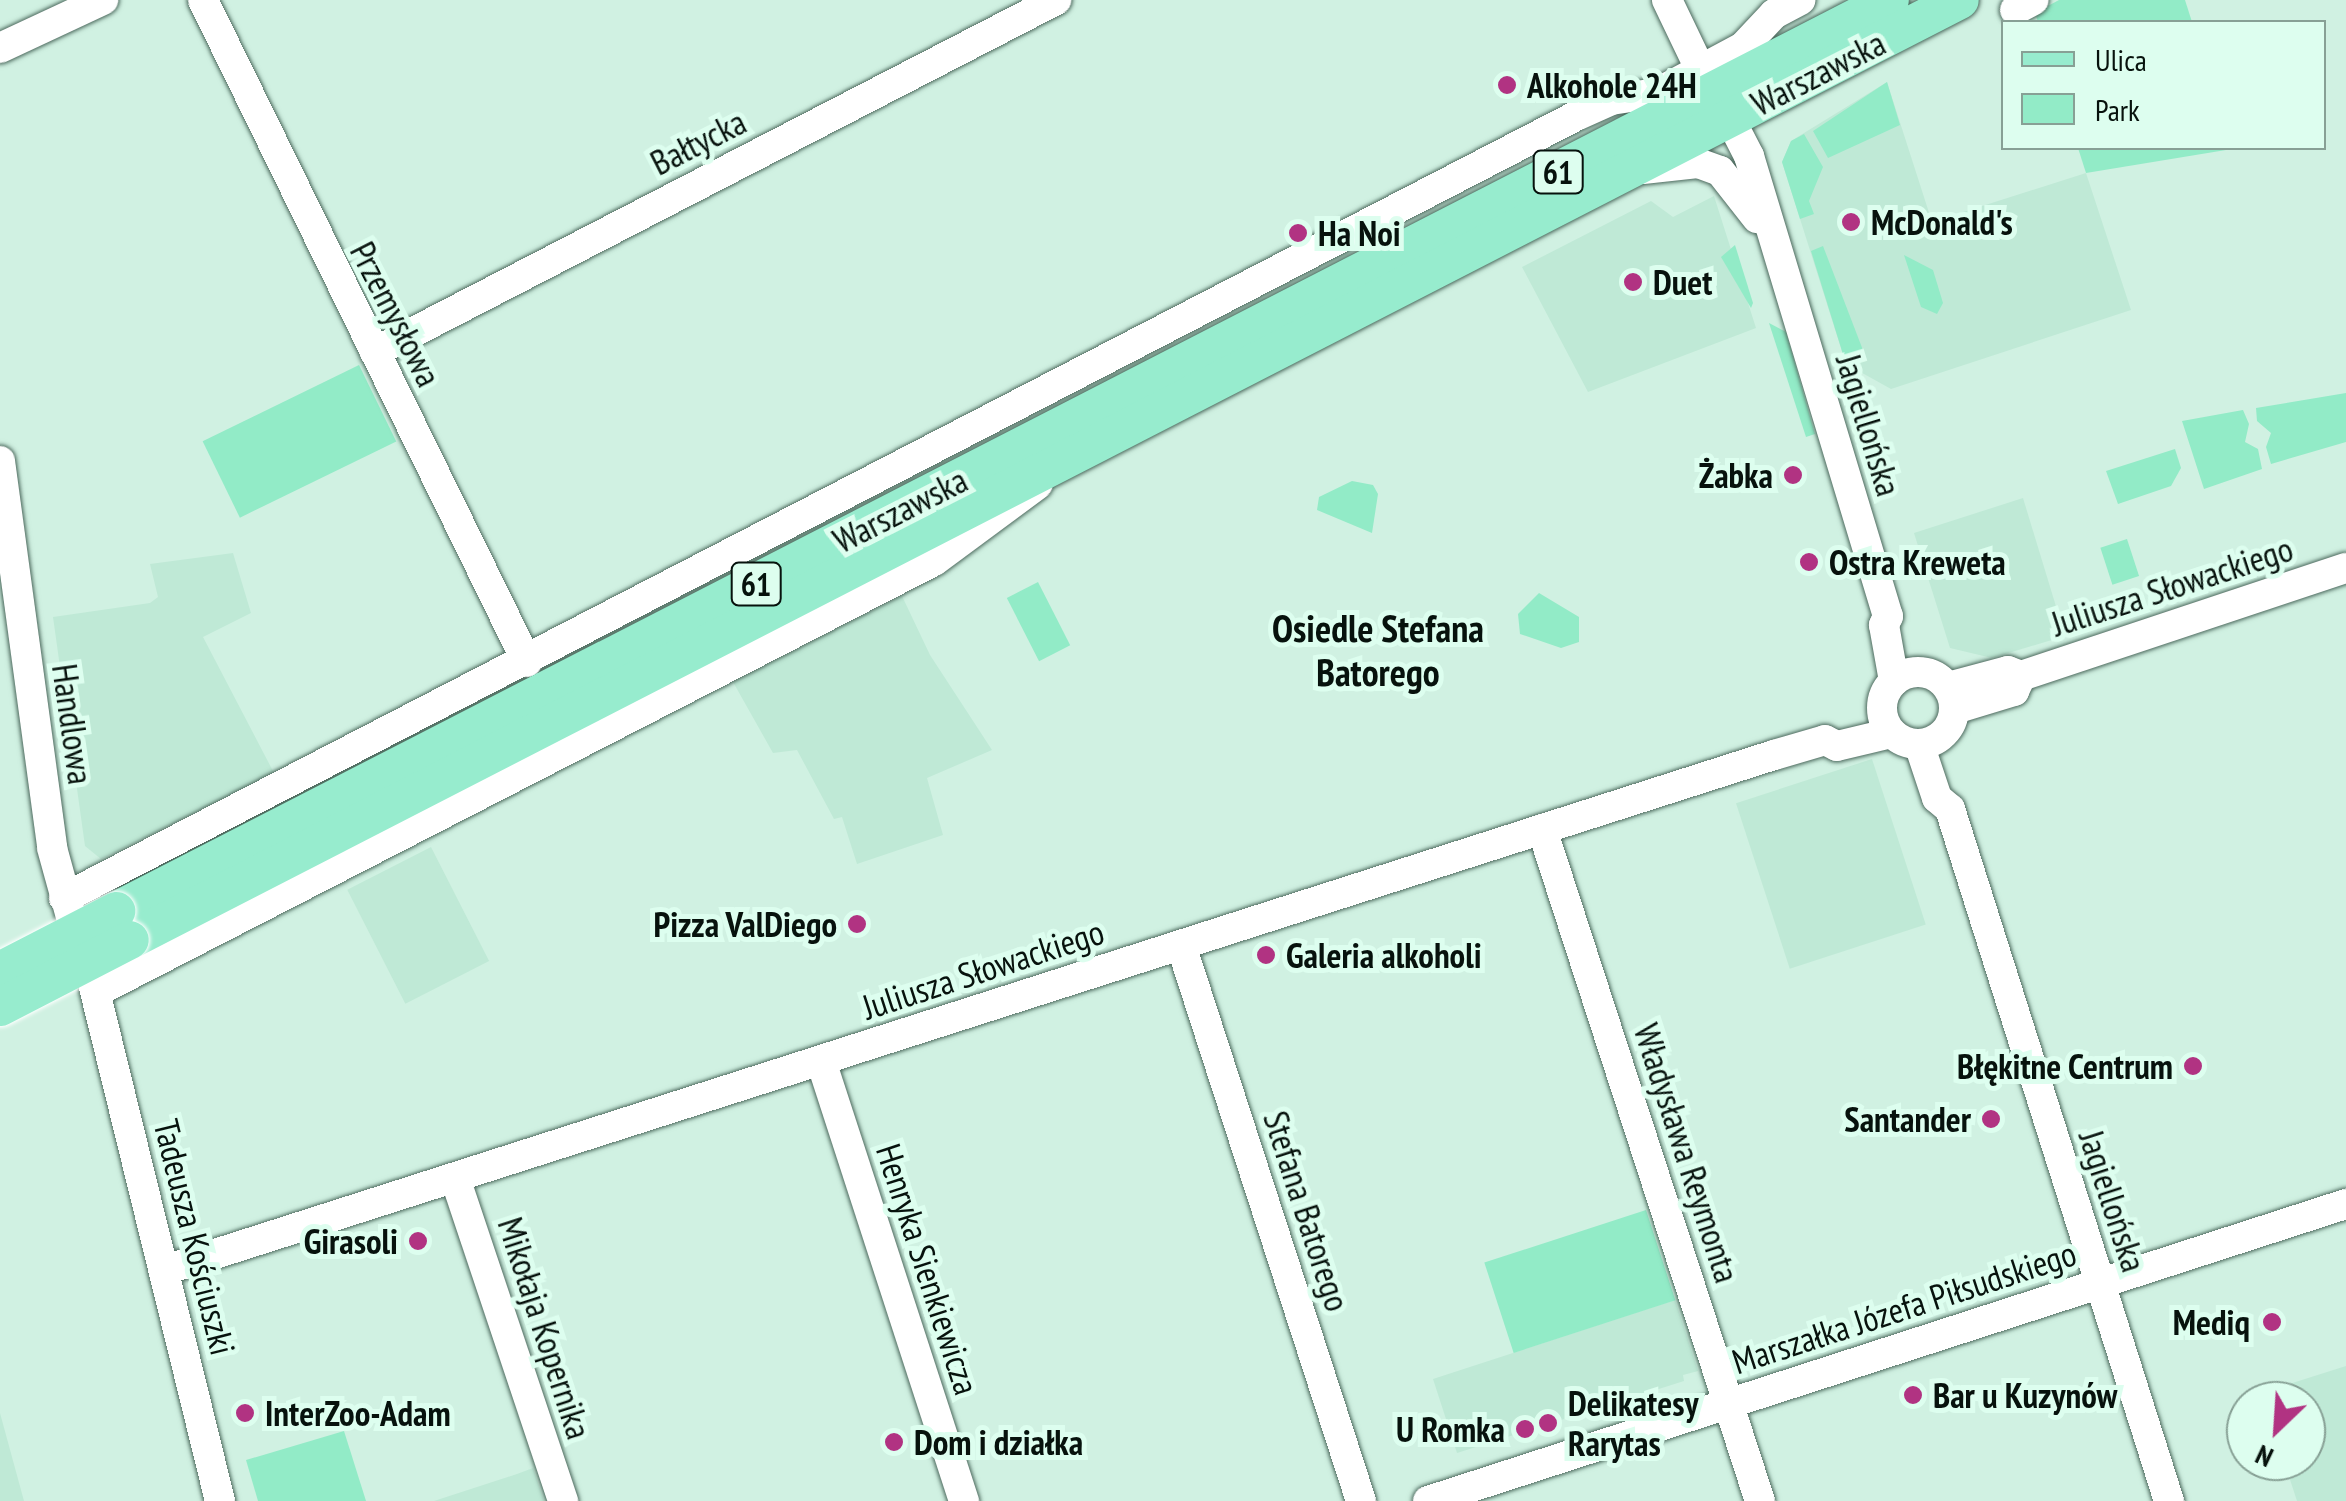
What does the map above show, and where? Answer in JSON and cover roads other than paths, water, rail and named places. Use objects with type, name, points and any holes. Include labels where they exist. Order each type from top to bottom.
[{"type":"main road","name":"Warszawska","points":[[1066,442],[1432,237],[1890,0]]},
{"type":"main road","name":"Warszawska","points":[[123,925],[1066,442],[1622,174],[1960,0]]},
{"type":"main road","name":"61","points":[[0,971],[123,925]]},
{"type":"main road","name":"61","points":[[0,1007],[123,925]]},
{"type":"street","points":[[0,48],[103,0]]},
{"type":"street","name":"Przemysłowa","points":[[203,0],[527,662]]},
{"type":"street","name":"Bałtycka","points":[[375,352],[1056,0]]},
{"type":"street","points":[[1667,0],[1700,69]]},
{"type":"street","points":[[64,898],[527,662],[1578,115],[1611,100],[1657,92],[1743,47],[1774,14],[1800,0]]},
{"type":"street","name":"Warszawska","points":[[1684,108],[1730,119]]},
{"type":"street","points":[[1432,237],[1578,115]]},
{"type":"street","name":"Jagiellońska","points":[[1730,119],[1749,156],[1888,616],[1884,625],[1904,677]]},
{"type":"street","name":"Jagiellońska","points":[[1622,174],[1670,164],[1720,172],[1750,206],[1778,256]]},
{"type":"street","points":[[820,508],[1003,438],[1066,442]]},
{"type":"street","name":"Warszawska","points":[[96,992],[934,561],[1066,442]]},
{"type":"street","name":"Handlowa","points":[[0,461],[52,848],[64,898],[96,992]]},
{"type":"street","name":"Juliusza Słowackiego","points":[[165,1270],[1825,740],[1837,746],[1923,720],[2008,672],[2021,676],[2346,568]]},
{"type":"street","points":[[1904,677],[1923,720]]},
{"type":"street","points":[[1904,677],[1923,720]]},
{"type":"street","name":"Jagiellońska","points":[[1923,720],[1937,798],[1950,809],[2169,1501]]},
{"type":"street","name":"Władysława Reymonta","points":[[1542,829],[1760,1501]]},
{"type":"street","name":"Stefana Batorego","points":[[1181,945],[1361,1501]]},
{"type":"street","name":"Tadeusza Kościuszki","points":[[96,992],[220,1501]]},
{"type":"street","name":"Henryka Sienkiewicza","points":[[821,1061],[964,1501]]},
{"type":"street","name":"Mikołaja Kopernika","points":[[455,1178],[563,1501]]},
{"type":"street","name":"Marszałka Józefa Piłsudskiego","points":[[1428,1501],[2346,1204]]},
{"type":"place","name":"Alkohole 24H","points":[[1507,85]]},
{"type":"place","name":"McDonald's","points":[[1851,222]]},
{"type":"place","name":"Ha Noi","points":[[1298,233]]},
{"type":"place","name":"Duet","points":[[1633,282]]},
{"type":"place","name":"Żabka","points":[[1793,475]]},
{"type":"place","name":"Ostra Kreweta","points":[[1809,562]]},
{"type":"place","name":"Pizza ValDiego","points":[[857,924]]},
{"type":"place","name":"Galeria alkoholi","points":[[1266,955]]},
{"type":"place","name":"Błękitne Centrum","points":[[2193,1066]]},
{"type":"place","name":"Santander","points":[[1991,1119]]},
{"type":"place","name":"Girasoli","points":[[418,1241]]},
{"type":"place","name":"Mediq","points":[[2272,1322]]},
{"type":"place","name":"Bar u Kuzynów","points":[[1913,1395]]},
{"type":"place","name":"InterZoo-Adam","points":[[245,1413]]},
{"type":"place","name":"Delikatesy Rarytas","points":[[1548,1423]]},
{"type":"place","name":"U Romka","points":[[1525,1429]]},
{"type":"place","name":"Dom i działka","points":[[894,1442]]},
{"type":"district","name":"Osiedle Stefana Batorego","points":[[1378,650]]}]
